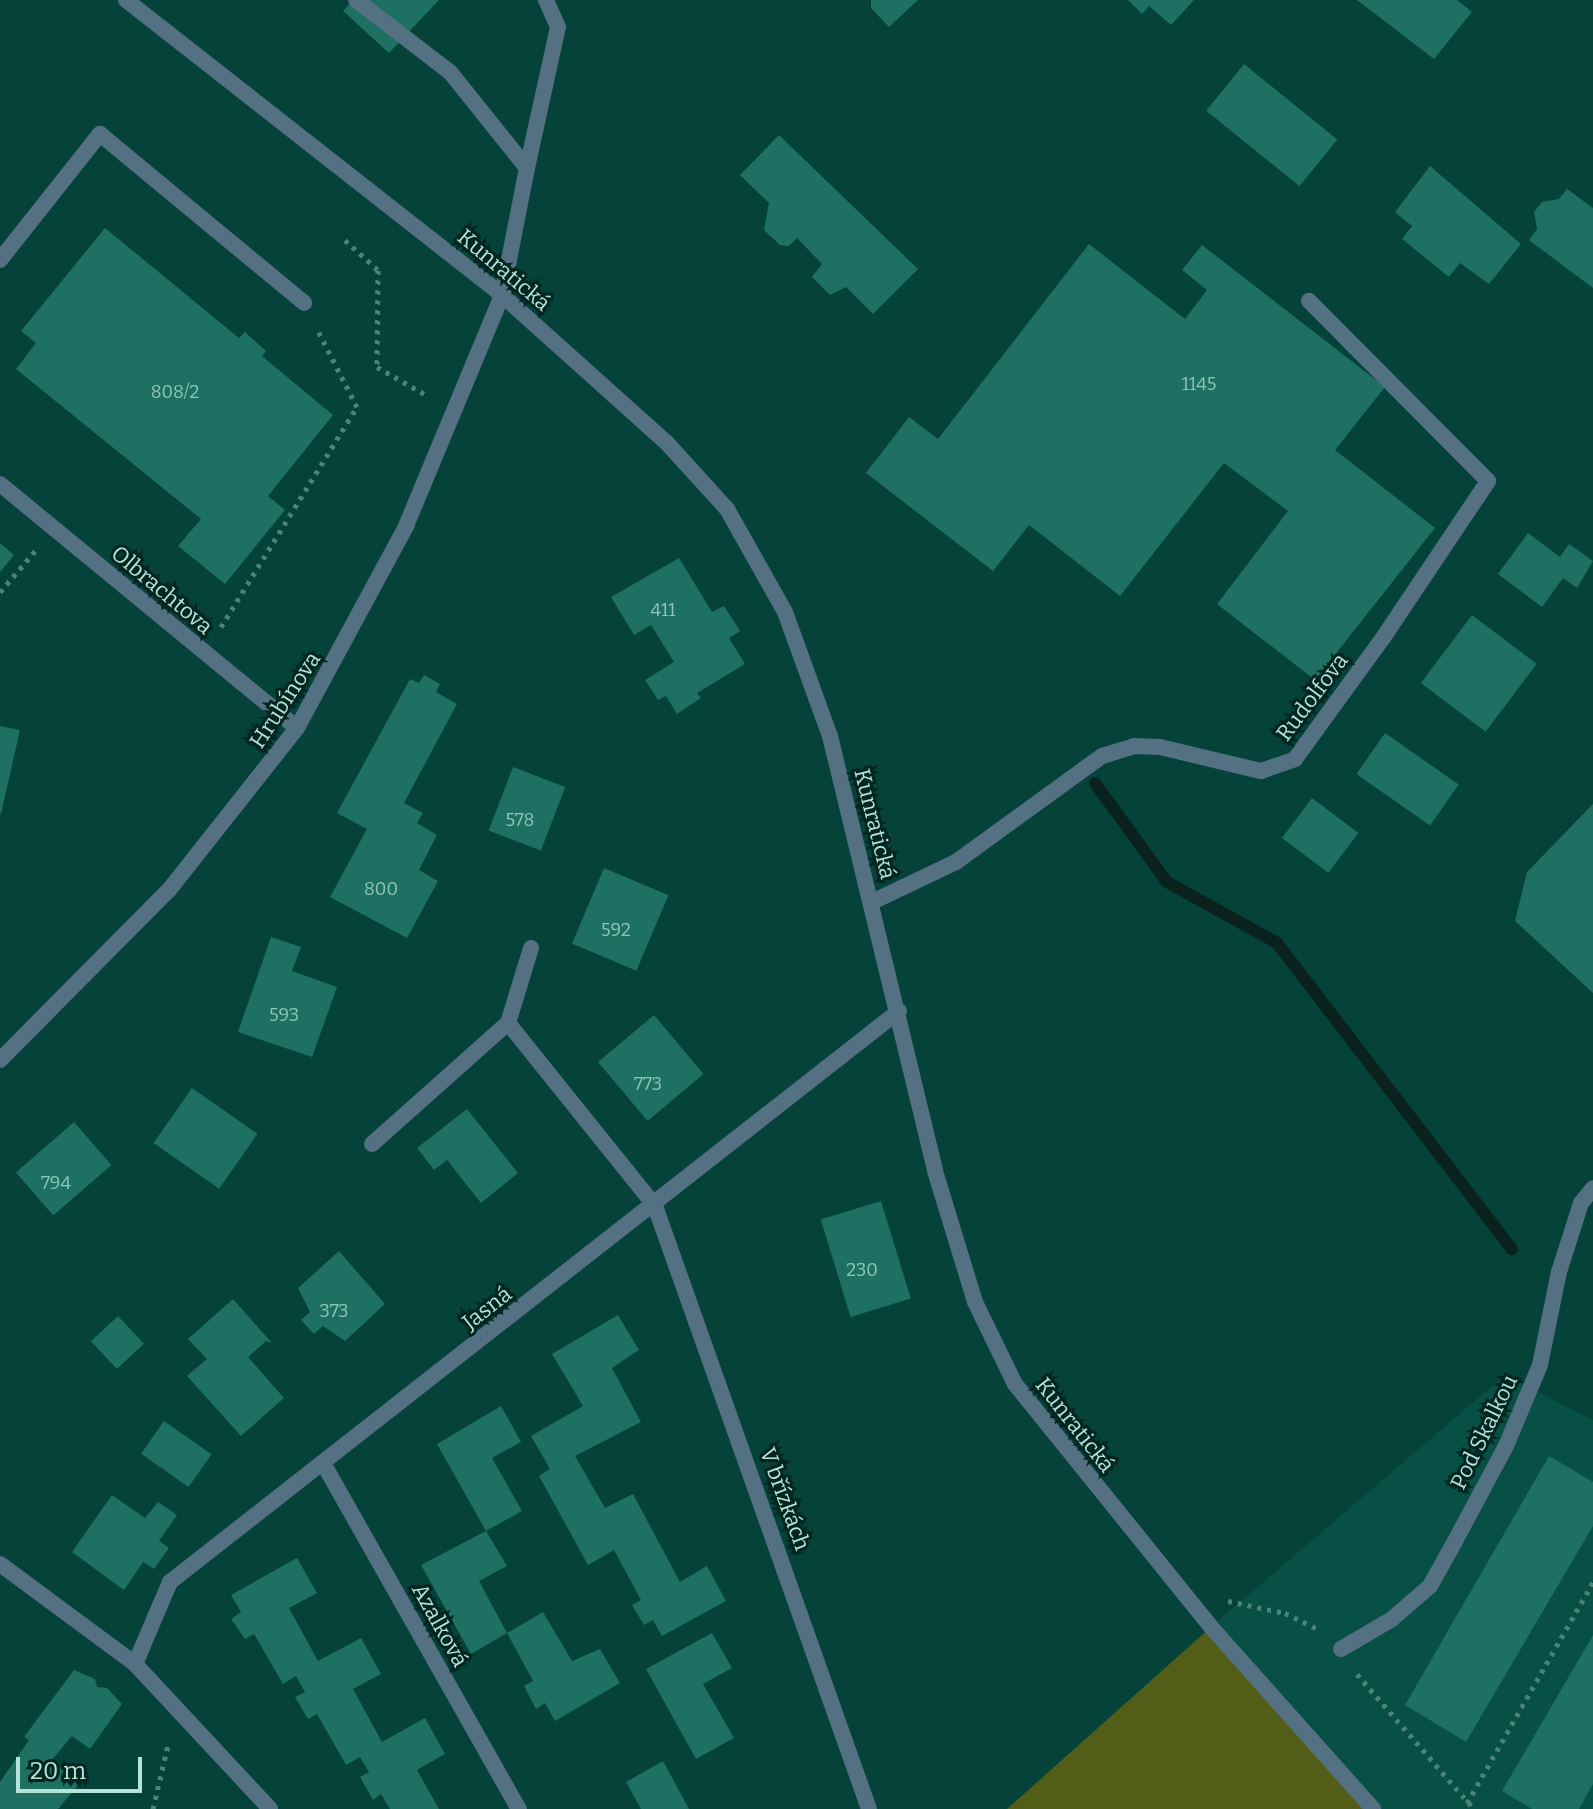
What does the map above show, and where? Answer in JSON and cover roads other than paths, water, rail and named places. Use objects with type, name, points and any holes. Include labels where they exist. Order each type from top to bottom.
[{"type":"street","name":"Kunratická","points":[[126,0],[502,295],[666,442],[727,509],[785,612],[830,736],[899,1011],[935,1171],[975,1302],[1015,1384],[1211,1627],[1373,1809]]},
{"type":"street","points":[[356,0],[450,72],[527,168]]},
{"type":"street","name":"Hrubínova","points":[[0,1060],[169,890],[297,728],[347,643],[458,409],[502,295],[558,27],[546,0]]},
{"type":"street","points":[[0,260],[100,134],[304,303]]},
{"type":"street","name":"Rudolfova","points":[[872,902],[956,862],[1102,756],[1134,746],[1160,747],[1261,771],[1295,759],[1383,638],[1488,481],[1309,301]]},
{"type":"street","name":"Olbrachtova","points":[[0,484],[297,728]]},
{"type":"street","points":[[372,1144],[508,1023],[531,948]]},
{"type":"street","name":"Jasná","points":[[135,1664],[170,1582],[655,1206],[899,1011]]},
{"type":"street","name":"V břízkách","points":[[508,1023],[655,1206],[869,1809]]},
{"type":"street","name":"Pod Skalkou","points":[[1341,1649],[1392,1619],[1430,1586],[1454,1543],[1506,1446],[1540,1365],[1559,1272],[1581,1203],[1593,1188]]},
{"type":"street","name":"Azalková","points":[[323,1463],[519,1809]]},
{"type":"street","points":[[0,1564],[135,1664],[270,1809]]},
{"type":"waterway","points":[[1095,783],[1167,882],[1277,943],[1512,1249]]}]
